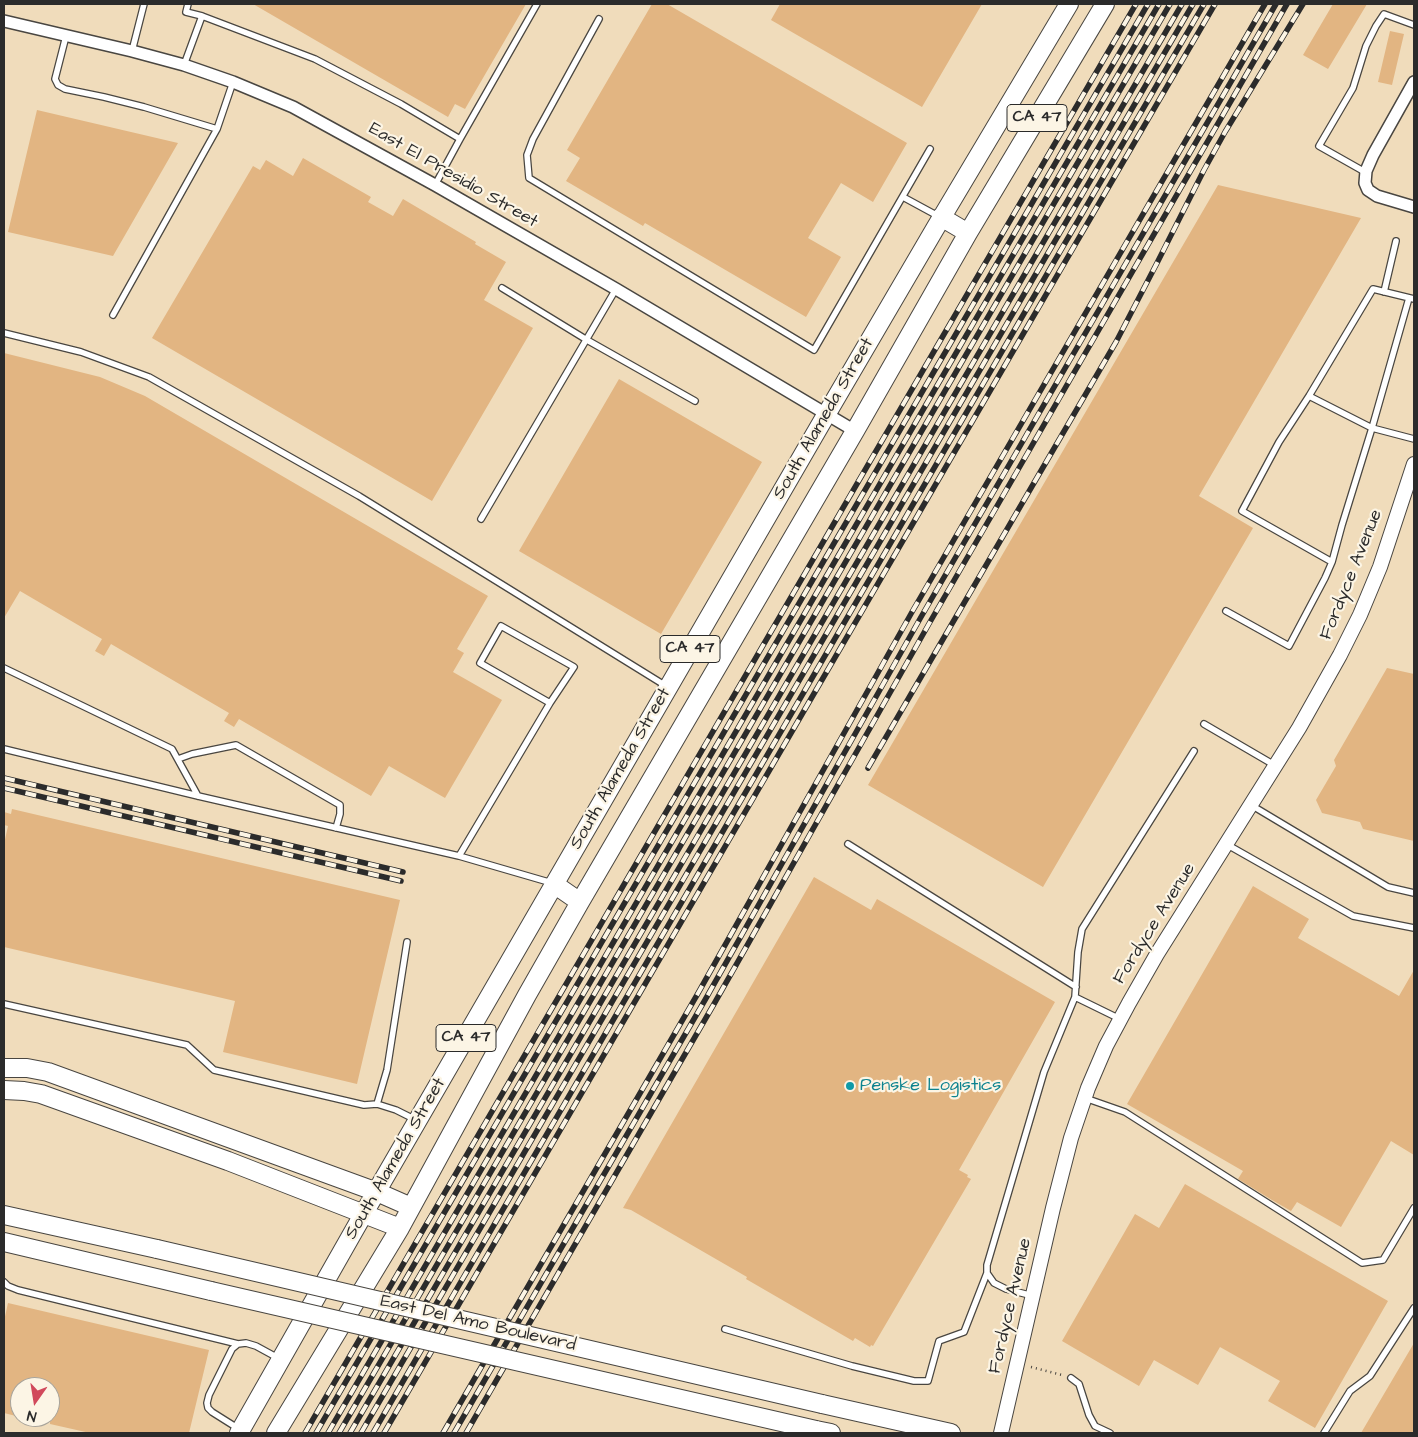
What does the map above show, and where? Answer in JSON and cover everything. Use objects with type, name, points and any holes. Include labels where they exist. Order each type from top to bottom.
[{"type":"main road","name":"South Alameda Street","points":[[240,1431],[364,1213],[826,415],[1068,4]]},
{"type":"main road","name":"South Alameda Street","points":[[276,1433],[400,1228],[580,902],[855,431],[968,233],[1105,4]]},
{"type":"main road","points":[[942,217],[968,233]]},
{"type":"main road","points":[[554,884],[580,902]]},
{"type":"main road","points":[[4,1068],[27,1068],[48,1072],[377,1192],[411,1207]]},
{"type":"main road","points":[[4,1090],[41,1094],[228,1161],[400,1228]]},
{"type":"main road","name":"East Del Amo Boulevard","points":[[4,1215],[951,1433]]},
{"type":"main road","name":"East Del Amo Boulevard","points":[[4,1242],[824,1431]]},
{"type":"street","name":"East El Presidio Street","points":[[4,21],[184,65],[273,98],[311,116],[435,184],[855,431]]},
{"type":"street","points":[[1414,82],[1382,136],[1365,177],[1368,190],[1377,196],[1414,207]]},
{"type":"street","name":"Fordyce Avenue","points":[[1001,1433],[1071,1138],[1106,1046],[1157,954],[1276,766],[1340,655],[1380,567],[1414,464]]},
{"type":"street","points":[[604,1374],[763,1412],[777,1433]]},
{"type":"lane","points":[[132,51],[144,4]]},
{"type":"lane","points":[[188,4],[186,12],[202,16],[316,59],[401,104],[460,139]]},
{"type":"lane","points":[[435,184],[537,4]]},
{"type":"lane","points":[[1365,177],[1319,146],[1353,88],[1366,46],[1384,14],[1414,24]]},
{"type":"lane","points":[[184,65],[202,16]]},
{"type":"lane","points":[[599,19],[533,139],[527,155],[529,178],[814,350],[930,150]]},
{"type":"lane","points":[[66,36],[55,79],[58,85],[65,89],[144,107],[217,129]]},
{"type":"lane","points":[[113,315],[217,129],[233,82]]},
{"type":"lane","points":[[903,197],[942,217]]},
{"type":"lane","points":[[1384,292],[1396,241]]},
{"type":"lane","points":[[502,288],[587,340],[695,401]]},
{"type":"lane","points":[[481,519],[616,289]]},
{"type":"lane","points":[[1226,611],[1289,646],[1325,578],[1332,562],[1412,299],[1373,289],[1279,442],[1242,510],[1332,562]]},
{"type":"lane","points":[[4,333],[81,352],[149,377],[359,496],[668,688]]},
{"type":"lane","points":[[1309,396],[1372,428],[1414,439]]},
{"type":"lane","points":[[459,856],[550,703],[574,667],[501,626],[480,663],[550,703]]},
{"type":"lane","points":[[4,668],[172,749],[198,796]]},
{"type":"lane","points":[[1204,724],[1276,766]]},
{"type":"lane","points":[[178,759],[192,754],[236,745],[340,805],[340,814],[336,828]]},
{"type":"lane","points":[[4,748],[198,796],[459,856],[554,884]]},
{"type":"lane","points":[[724,1329],[852,1366],[914,1381],[928,1381],[939,1342],[964,1332],[987,1273],[988,1258],[1044,1072],[1075,997],[1078,952],[1082,929],[1194,751]]},
{"type":"lane","points":[[1251,805],[1388,887],[1414,893]]},
{"type":"lane","points":[[848,844],[1076,987]]},
{"type":"lane","points":[[1226,844],[1353,916],[1414,928]]},
{"type":"lane","points":[[377,1104],[387,1070],[407,942]]},
{"type":"lane","points":[[1075,997],[1120,1019]]},
{"type":"lane","points":[[4,1004],[186,1045],[214,1070],[364,1105],[377,1104],[396,1110],[418,1121]]},
{"type":"lane","points":[[1085,1098],[1125,1112],[1362,1263],[1383,1260],[1414,1208]]},
{"type":"lane","points":[[987,1273],[994,1283],[1006,1289],[1033,1296]]},
{"type":"lane","points":[[5,1285],[18,1290],[238,1344],[246,1343],[281,1359]]},
{"type":"lane","points":[[1324,1433],[1350,1391],[1370,1376],[1414,1308]]},
{"type":"lane","points":[[238,1344],[232,1349],[209,1395],[208,1408],[240,1431]]},
{"type":"lane","points":[[1071,1378],[1079,1384],[1089,1415],[1095,1426],[1110,1433]]},
{"type":"path","points":[[1017,1364],[1071,1378]]},
{"type":"building","points":[[253,4],[526,4],[465,109],[455,104],[448,117]]},
{"type":"building","points":[[652,4],[667,4],[907,143],[873,202],[841,183],[808,238],[841,257],[806,317],[645,223],[643,226],[566,181],[580,158],[567,150]]},
{"type":"building","points":[[780,4],[982,4],[922,107],[771,20]]},
{"type":"building","points":[[1333,4],[1367,4],[1328,69],[1303,55]]},
{"type":"building","points":[[1390,31],[1404,34],[1392,85],[1378,82]]},
{"type":"building","points":[[37,110],[178,143],[113,256],[8,232]]},
{"type":"building","points":[[303,158],[371,197],[368,202],[393,216],[403,199],[506,262],[484,300],[533,328],[432,501],[152,338],[253,166],[260,170],[266,160],[293,176]]},
{"type":"building","points":[[1218,185],[1361,218],[1199,496],[1253,528],[1043,887],[868,785]]},
{"type":"building","points":[[4,353],[100,377],[145,396],[488,596],[457,649],[464,653],[453,672],[502,700],[445,798],[389,766],[371,796],[239,719],[234,727],[224,721],[229,713],[111,644],[104,656],[95,651],[102,639],[20,591],[4,618]]},
{"type":"building","points":[[619,379],[762,462],[661,634],[519,551]]},
{"type":"building","points":[[1387,668],[1414,674],[1414,841],[1363,829],[1360,822],[1322,813],[1316,800],[1336,766],[1334,760]]},
{"type":"building","points":[[12,809],[400,900],[357,1084],[223,1052],[235,1001],[4,947],[4,844],[8,826],[4,825],[4,812],[11,814]]},
{"type":"building","name":"Penske Logistics","points":[[814,877],[871,910],[877,899],[1055,1002],[959,1170],[971,1179],[873,1346],[871,1345],[870,1347],[855,1338],[853,1341],[746,1279],[747,1277],[631,1210],[623,1208]]},
{"type":"building","points":[[1253,886],[1309,919],[1298,938],[1399,996],[1414,970],[1414,1155],[1391,1141],[1341,1227],[1297,1202],[1291,1211],[1238,1179],[1243,1171],[1127,1104]]},
{"type":"building","points":[[1185,1184],[1388,1301],[1315,1428],[1268,1401],[1280,1381],[1220,1347],[1198,1385],[1154,1360],[1139,1386],[1062,1341],[1135,1214],[1159,1228]]},
{"type":"building","points":[[8,1303],[209,1350],[189,1433],[90,1433],[60,1426],[60,1377],[10,1377],[10,1414],[4,1413],[4,1321]]},
{"type":"building","points":[[1414,1343],[1414,1433],[1361,1433]]},
{"type":"railway","points":[[305,1433],[1136,4]]},
{"type":"railway","points":[[316,1433],[1148,4]]},
{"type":"railway","points":[[328,1433],[1159,4]]},
{"type":"railway","points":[[339,1433],[1170,4]]},
{"type":"railway","points":[[350,1433],[1182,4]]},
{"type":"railway","points":[[361,1433],[1193,4]]},
{"type":"railway","points":[[373,1433],[1204,4]]},
{"type":"railway","points":[[384,1433],[1215,4]]},
{"type":"railway","points":[[443,1433],[697,995],[912,612],[1265,4]]},
{"type":"railway","points":[[454,1433],[705,1000],[921,617],[1276,4]]},
{"type":"railway","points":[[466,1433],[714,1004],[930,622],[1287,4]]},
{"type":"railway","points":[[868,768],[1116,342],[1225,132],[1303,4]]},
{"type":"railway","points":[[4,778],[403,872]]},
{"type":"railway","points":[[4,788],[401,881]]},
{"type":"place","name":"Penske Logistics","points":[[850,1086]]}]
